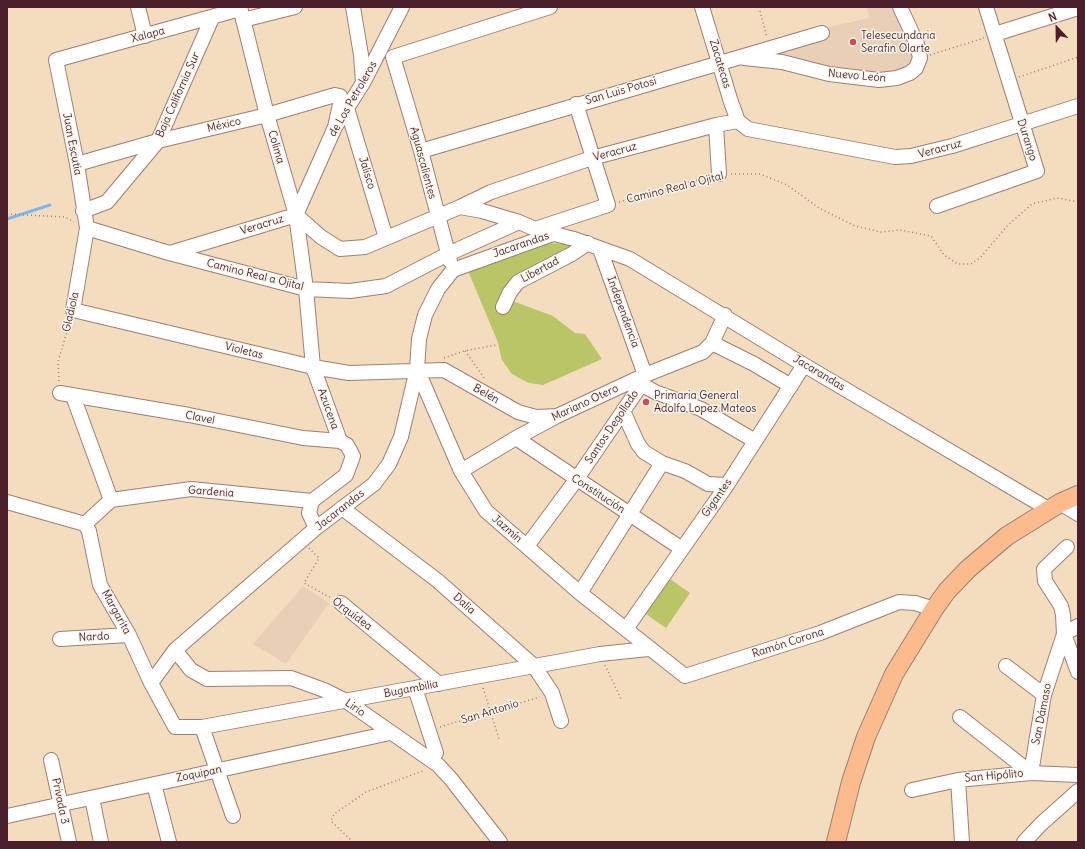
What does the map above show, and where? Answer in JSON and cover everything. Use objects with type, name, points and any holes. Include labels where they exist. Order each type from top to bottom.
[{"type":"main road","points":[[836,842],[851,782],[866,736],[894,674],[934,609],[968,569],[1001,541],[1055,506],[1078,495]]},
{"type":"street","points":[[138,7],[145,36]]},
{"type":"street","name":"Xalapa","points":[[56,60],[212,18],[241,12],[295,7]]},
{"type":"street","points":[[352,7],[361,55],[363,83]]},
{"type":"street","name":"de Los Petroleros","points":[[296,215],[335,127],[363,83],[402,7]]},
{"type":"street","name":"Aguascalientes","points":[[453,270],[421,151],[393,57],[550,7]]},
{"type":"street","name":"Zacatecas","points":[[702,7],[738,121]]},
{"type":"street","points":[[900,7],[914,39],[920,58]]},
{"type":"street","name":"Durango","points":[[937,206],[1037,171],[1021,123],[1010,80],[986,7]]},
{"type":"street","points":[[995,34],[1063,10],[1078,8]]},
{"type":"street","name":"Colima","points":[[241,12],[267,115],[296,215],[306,289]]},
{"type":"street","name":"Baja California Sur","points":[[83,211],[107,202],[158,141],[212,18]]},
{"type":"street","name":"San Luis Potosí","points":[[421,151],[576,104],[822,33]]},
{"type":"street","name":"Nuevo León","points":[[739,58],[755,61],[782,62],[828,74],[879,80],[897,78],[910,73],[916,68],[920,58]]},
{"type":"street","name":"Juan Escutia","points":[[56,60],[77,164],[83,211],[87,229]]},
{"type":"street","name":"México","points":[[77,164],[158,141],[267,115],[335,95],[340,96],[341,100],[335,127]]},
{"type":"street","points":[[535,228],[608,205],[576,104]]},
{"type":"street","name":"Veracruz","points":[[169,253],[296,215],[320,237],[340,249],[365,247],[460,208],[491,192],[592,158],[716,125],[738,121],[748,129],[895,157],[911,156],[952,146],[1078,106]]},
{"type":"street","name":"Jalisco","points":[[348,108],[386,238]]},
{"type":"street","points":[[716,125],[719,174]]},
{"type":"street","points":[[460,208],[482,211],[554,234]]},
{"type":"street","name":"Camino Real a Ojital","points":[[87,229],[169,253],[306,289],[350,291],[386,286],[448,254],[519,222]]},
{"type":"street","name":"Gladiola","points":[[73,310],[87,229]]},
{"type":"street","name":"Jacarandas","points":[[151,683],[175,650],[316,528],[374,484],[389,464],[401,437],[417,369],[420,339],[425,315],[438,289],[453,270],[554,234],[630,259],[725,315],[804,365],[1055,506],[1078,513]]},
{"type":"street","name":"Libertad","points":[[503,307],[510,292],[518,282],[572,254],[594,246]]},
{"type":"street","name":"Independencia","points":[[594,246],[640,380]]},
{"type":"street","name":"Azucena","points":[[306,289],[313,368],[340,442],[347,445],[353,456],[346,475],[312,501]]},
{"type":"street","name":"Violetas","points":[[73,310],[313,368],[349,373],[417,369]]},
{"type":"street","name":"Mariano Otero","points":[[461,471],[516,438],[557,416],[704,352],[712,343],[725,315]]},
{"type":"street","points":[[712,343],[754,364],[791,386]]},
{"type":"street","name":"Gigantes","points":[[626,629],[727,485],[804,365]]},
{"type":"street","name":"Belén","points":[[417,369],[444,370],[518,412],[536,417],[557,416]]},
{"type":"street","name":"Jazmín","points":[[417,369],[461,471],[486,511],[580,593],[626,629],[648,649]]},
{"type":"street","points":[[640,380],[701,409],[755,441]]},
{"type":"street","name":"Santos Degollado","points":[[527,546],[576,480],[623,411],[640,380]]},
{"type":"street","points":[[7,502],[85,524],[111,500],[66,394]]},
{"type":"street","name":"Clavel","points":[[66,394],[189,415],[304,438],[340,442]]},
{"type":"street","points":[[623,411],[638,444],[644,452],[662,463],[685,471],[708,484],[727,485]]},
{"type":"street","name":"Constitución","points":[[516,438],[576,480],[682,549]]},
{"type":"street","points":[[580,593],[662,463]]},
{"type":"street","name":"Gardenia","points":[[111,500],[191,489],[312,501]]},
{"type":"street","points":[[312,501],[309,513],[316,528]]},
{"type":"street","name":"Dalia","points":[[342,508],[438,581],[534,666],[552,693],[560,721]]},
{"type":"street","name":"Margarita","points":[[85,524],[89,531],[100,584],[129,635],[151,683],[175,728]]},
{"type":"street","points":[[1067,547],[1044,569],[1045,581],[1061,606],[1064,615],[1064,634],[1078,672]]},
{"type":"street","name":"Ramón Corona","points":[[648,649],[685,676],[820,633],[899,602],[915,603],[934,609]]},
{"type":"street","name":"Orquídea","points":[[341,603],[439,684]]},
{"type":"street","points":[[1064,634],[1078,626]]},
{"type":"street","name":"San Dámaso","points":[[1031,773],[1044,695],[1064,634]]},
{"type":"street","name":"Nardo","points":[[60,639],[129,635]]},
{"type":"street","name":"Bugambilia","points":[[175,728],[202,727],[346,702],[600,654],[648,649]]},
{"type":"street","name":"Lirio","points":[[175,650],[191,670],[207,678],[291,678],[324,690],[346,702],[434,762],[463,794],[500,842]]},
{"type":"street","points":[[1006,666],[1044,695]]},
{"type":"street","points":[[414,688],[436,753],[434,762]]},
{"type":"street","points":[[960,717],[1031,773]]},
{"type":"street","points":[[202,727],[233,816]]},
{"type":"street","name":"Zoquipan","points":[[7,816],[390,733]]},
{"type":"street","name":"Privada 3","points":[[51,760],[69,842]]},
{"type":"street","name":"San Hipólito","points":[[912,790],[958,780],[1031,773],[1078,775]]},
{"type":"street","points":[[958,780],[962,842]]},
{"type":"street","points":[[154,784],[169,842]]},
{"type":"street","points":[[1024,842],[1041,824],[1078,791]]},
{"type":"street","points":[[92,798],[101,842]]},
{"type":"path","points":[[759,7],[770,48]]},
{"type":"path","points":[[920,58],[995,34]]},
{"type":"path","points":[[1010,80],[1078,57]]},
{"type":"path","name":"Camino Real a Ojital","points":[[608,205],[719,174],[760,174],[787,185],[819,208],[855,226],[880,232],[900,230],[931,236],[944,255],[958,264],[971,264],[980,258],[1008,225],[1032,204],[1058,198],[1078,202]]},
{"type":"path","points":[[7,214],[65,218],[87,229]]},
{"type":"path","name":"Gladiola","points":[[66,394],[58,362],[73,310]]},
{"type":"path","points":[[444,358],[464,350],[496,345]]},
{"type":"path","points":[[464,350],[489,384]]},
{"type":"path","name":"Orquídea","points":[[301,542],[319,558],[304,583],[341,603]]},
{"type":"path","points":[[600,654],[620,699]]},
{"type":"path","points":[[479,677],[499,739]]},
{"type":"path","name":"San Antonio","points":[[428,730],[552,693]]},
{"type":"path","points":[[354,842],[331,821],[334,814],[366,792],[434,762]]},
{"type":"shaded area","points":[[867,7],[893,7],[916,58],[901,78],[750,57],[824,28],[869,18]]},
{"type":"shaded area","points":[[303,586],[329,603],[286,664],[253,644]]},
{"type":"green space","points":[[543,243],[573,244],[510,300],[553,316],[575,333],[585,334],[602,359],[543,385],[529,383],[519,378],[511,373],[502,360],[497,340],[466,266]]},
{"type":"green space","points":[[667,577],[690,593],[666,628],[643,612]]},
{"type":"waterway","points":[[7,219],[50,205]]},
{"type":"place","name":"Telesecundaria Serafin Olarte","points":[[853,42]]},
{"type":"place","name":"Primaria General Adolfo Lopez Mateos","points":[[646,402]]}]
